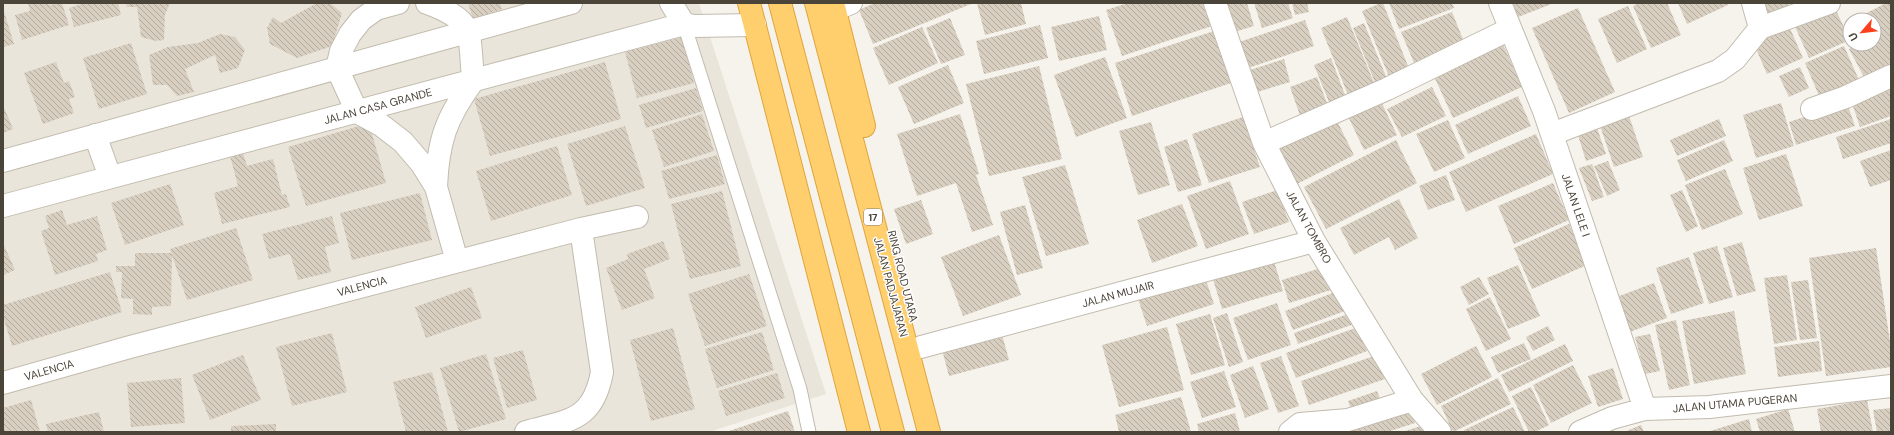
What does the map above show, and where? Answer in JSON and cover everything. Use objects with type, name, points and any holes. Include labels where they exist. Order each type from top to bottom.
[{"type":"highway","points":[[749,3],[859,432]]},
{"type":"highway","points":[[780,3],[893,432]]},
{"type":"highway","name":"RING ROAD UTARA","points":[[833,5],[874,193],[921,347],[944,432]]},
{"type":"highway","points":[[784,140],[814,132]]},
{"type":"highway","name":"JALAN PADJAJARAN","points":[[874,193],[930,432]]},
{"type":"street","points":[[398,3],[375,6],[350,34],[341,51],[337,68],[357,112],[381,124],[403,142],[421,163],[436,186],[457,261]]},
{"type":"street","points":[[427,3],[452,15],[468,31],[473,81],[456,104],[444,130],[437,158],[436,186]]},
{"type":"street","points":[[3,161],[571,3]]},
{"type":"street","points":[[671,3],[684,24]]},
{"type":"street","name":"JALAN TOMBRO","points":[[1215,3],[1264,143],[1314,241],[1412,400],[1440,432]]},
{"type":"street","name":"JALAN LELE I","points":[[1500,3],[1552,134],[1645,409]]},
{"type":"street","points":[[1754,3],[1760,28]]},
{"type":"street","points":[[1552,134],[1718,71],[1735,59],[1760,28],[1828,3]]},
{"type":"street","name":"JALAN CASA GRANDE","points":[[3,206],[684,24],[694,26],[755,25]]},
{"type":"street","points":[[1264,143],[1387,89],[1510,29]]},
{"type":"street","points":[[1812,109],[1846,97],[1891,76]]},
{"type":"street","points":[[95,135],[110,177]]},
{"type":"street","name":"VALENCIA","points":[[3,383],[138,345],[457,261],[581,229],[637,217]]},
{"type":"street","points":[[526,432],[569,420],[592,404],[596,396],[602,372],[581,229]]},
{"type":"street","name":"JALAN MUJAIR","points":[[921,347],[1314,241]]},
{"type":"street","name":"JALAN UTAMA PUGERAN","points":[[1582,432],[1612,418],[1645,409],[1709,407],[1891,386]]},
{"type":"street","points":[[1290,432],[1300,424],[1348,420],[1412,400]]},
{"type":"lane","points":[[684,24],[800,389],[810,432]]},
{"type":"shaded area","points":[[3,3],[699,3],[826,394],[709,432],[3,432]]},
{"type":"building","points":[[28,3],[48,3],[49,5],[62,3],[69,25],[22,40],[15,15],[30,11]]},
{"type":"building","points":[[81,3],[118,3],[121,15],[74,27],[69,8]]},
{"type":"building","points":[[126,3],[170,3],[165,15],[164,40],[156,41],[141,37],[137,7],[127,7]]},
{"type":"building","points":[[317,3],[330,3],[342,13],[332,46],[297,58],[270,44],[267,28],[273,17],[281,23]]},
{"type":"building","points":[[468,3],[500,3],[502,9],[473,19]]},
{"type":"building","points":[[875,3],[971,4],[873,44],[859,10]]},
{"type":"building","points":[[977,3],[1021,3],[1026,24],[985,35]]},
{"type":"building","points":[[1128,3],[1207,3],[1215,25],[1122,56],[1106,10]]},
{"type":"building","points":[[1219,3],[1247,3],[1254,26],[1228,34]]},
{"type":"building","points":[[1254,3],[1288,3],[1293,18],[1262,28]]},
{"type":"building","points":[[1292,3],[1307,3],[1309,12],[1295,15]]},
{"type":"building","points":[[1383,3],[1410,71],[1390,79],[1362,11]]},
{"type":"building","points":[[1389,3],[1452,3],[1454,8],[1399,29]]},
{"type":"building","points":[[1512,3],[1554,3],[1518,17]]},
{"type":"building","points":[[1639,3],[1667,3],[1681,35],[1651,48],[1633,6]]},
{"type":"building","points":[[1678,3],[1727,3],[1728,5],[1687,24]]},
{"type":"building","points":[[1759,3],[1788,3],[1789,8],[1763,16]]},
{"type":"building","points":[[1886,3],[1889,3],[1891,7],[1891,64],[1864,77],[1851,52],[1882,52],[1882,12],[1869,12]]},
{"type":"building","points":[[1833,4],[1842,23],[1842,44],[1809,58],[1793,22]]},
{"type":"building","points":[[1628,6],[1647,49],[1617,63],[1598,19]]},
{"type":"building","points":[[3,8],[14,44],[3,47]]},
{"type":"building","points":[[1578,8],[1615,92],[1569,113],[1532,28]]},
{"type":"building","points":[[1452,12],[1467,49],[1417,70],[1401,32]]},
{"type":"building","points":[[1099,16],[1107,50],[1059,61],[1051,27]]},
{"type":"building","points":[[1347,17],[1377,90],[1350,100],[1321,28]]},
{"type":"building","points":[[950,18],[965,55],[941,64],[926,28]]},
{"type":"building","points":[[1305,20],[1314,46],[1245,69],[1236,43]]},
{"type":"building","points":[[1364,23],[1388,81],[1376,85],[1353,28]]},
{"type":"building","points":[[1040,25],[1048,58],[984,74],[976,41]]},
{"type":"building","points":[[1789,26],[1803,58],[1767,74],[1753,42]]},
{"type":"building","points":[[922,27],[938,63],[889,85],[873,48]]},
{"type":"building","points":[[1214,31],[1231,83],[1132,116],[1115,63]]},
{"type":"building","points":[[220,34],[235,37],[245,50],[238,68],[220,73],[215,55],[185,69],[194,92],[177,96],[167,85],[153,85],[149,55],[168,47],[198,43]]},
{"type":"building","points":[[682,37],[694,83],[637,98],[625,52]]},
{"type":"building","points":[[1502,42],[1522,87],[1453,118],[1433,74]]},
{"type":"building","points":[[131,43],[147,94],[99,109],[83,58]]},
{"type":"building","points":[[1842,47],[1842,52],[1847,52],[1859,80],[1820,98],[1805,63]]},
{"type":"building","points":[[1105,57],[1127,118],[1076,137],[1054,75]]},
{"type":"building","points":[[1331,58],[1347,100],[1331,107],[1314,65]]},
{"type":"building","points":[[1284,59],[1290,82],[1254,93],[1247,71]]},
{"type":"building","points":[[56,62],[64,83],[69,81],[75,97],[69,99],[74,113],[43,124],[24,73]]},
{"type":"building","points":[[605,62],[621,119],[490,156],[474,99]]},
{"type":"building","points":[[948,65],[964,103],[914,124],[898,87]]},
{"type":"building","points":[[1039,66],[1062,159],[989,176],[966,84]]},
{"type":"building","points":[[1800,67],[1809,88],[1789,97],[1779,76]]},
{"type":"building","points":[[1317,77],[1330,111],[1302,121],[1290,87]]},
{"type":"building","points":[[1432,87],[1446,116],[1402,137],[1387,109]]},
{"type":"building","points":[[1890,87],[1891,116],[1860,127],[1851,100]]},
{"type":"building","points":[[696,88],[703,111],[646,128],[639,105]]},
{"type":"building","points":[[1518,96],[1531,126],[1468,154],[1455,125]]},
{"type":"building","points":[[1379,97],[1397,135],[1364,150],[1346,112]]},
{"type":"building","points":[[1781,103],[1794,146],[1756,158],[1743,115]]},
{"type":"building","points":[[1847,103],[1855,126],[1796,145],[1789,122]]},
{"type":"building","points":[[3,105],[13,129],[3,133]]},
{"type":"building","points":[[1628,113],[1643,157],[1614,167],[1599,123]]},
{"type":"building","points":[[702,114],[714,151],[664,167],[652,130]]},
{"type":"building","points":[[960,114],[979,174],[976,175],[993,225],[972,232],[956,183],[917,196],[897,134]]},
{"type":"building","points":[[1243,117],[1260,167],[1209,183],[1192,134]]},
{"type":"building","points":[[1335,117],[1354,155],[1293,186],[1274,149]]},
{"type":"building","points":[[1719,119],[1726,136],[1677,156],[1670,140]]},
{"type":"building","points":[[1891,119],[1891,143],[1843,159],[1836,137]]},
{"type":"building","points":[[1448,120],[1465,158],[1434,172],[1416,134]]},
{"type":"building","points":[[1151,122],[1170,185],[1138,195],[1119,131]]},
{"type":"building","points":[[369,123],[386,183],[306,206],[288,147]]},
{"type":"building","points":[[1596,125],[1606,154],[1586,161],[1577,132]]},
{"type":"building","points":[[625,126],[645,188],[586,206],[567,144]]},
{"type":"building","points":[[1536,134],[1553,174],[1466,212],[1449,172]]},
{"type":"building","points":[[1187,139],[1202,185],[1178,192],[1164,147]]},
{"type":"building","points":[[1396,140],[1417,183],[1326,229],[1304,187]]},
{"type":"building","points":[[1724,140],[1733,161],[1686,181],[1677,160]]},
{"type":"building","points":[[557,146],[572,195],[491,221],[476,171]]},
{"type":"building","points":[[1891,150],[1891,180],[1870,187],[1860,161]]},
{"type":"building","points":[[243,153],[247,166],[273,159],[282,195],[286,194],[290,207],[222,224],[214,193],[238,186],[230,156]]},
{"type":"building","points":[[1786,154],[1803,206],[1759,220],[1743,168]]},
{"type":"building","points":[[717,155],[725,184],[669,199],[661,171]]},
{"type":"building","points":[[1608,161],[1620,190],[1607,196],[1594,166]]},
{"type":"building","points":[[1592,164],[1604,197],[1592,201],[1579,168]]},
{"type":"building","points":[[1065,165],[1089,244],[1046,256],[1022,177]]},
{"type":"building","points":[[1725,169],[1743,214],[1702,230],[1685,185]]},
{"type":"building","points":[[1446,175],[1455,200],[1428,210],[1419,186]]},
{"type":"building","points":[[1230,181],[1249,234],[1206,249],[1187,196]]},
{"type":"building","points":[[1553,183],[1569,220],[1514,244],[1498,206]]},
{"type":"building","points":[[170,184],[184,225],[125,245],[111,203]]},
{"type":"building","points":[[1277,190],[1289,222],[1254,234],[1242,202]]},
{"type":"building","points":[[1682,190],[1698,226],[1686,232],[1670,195]]},
{"type":"building","points":[[722,191],[741,266],[690,279],[671,204]]},
{"type":"building","points":[[420,193],[432,240],[352,260],[340,213]]},
{"type":"building","points":[[1399,199],[1418,238],[1395,250],[1389,237],[1354,255],[1340,228]]},
{"type":"building","points":[[921,200],[933,234],[906,244],[894,209]]},
{"type":"building","points":[[1182,204],[1198,246],[1152,263],[1137,220]]},
{"type":"building","points":[[1025,205],[1043,268],[1017,275],[1000,212]]},
{"type":"building","points":[[62,210],[67,225],[97,216],[107,250],[96,254],[98,261],[55,275],[41,231],[49,228],[45,216]]},
{"type":"building","points":[[332,216],[339,243],[325,247],[331,272],[298,280],[290,254],[269,259],[262,234]]},
{"type":"building","points":[[1569,224],[1587,265],[1532,289],[1514,248]]},
{"type":"building","points":[[236,228],[253,280],[187,300],[170,249]]},
{"type":"building","points":[[999,235],[1021,295],[963,316],[941,257]]},
{"type":"building","points":[[663,241],[670,259],[644,269],[655,298],[622,310],[606,268],[628,259],[627,254]]},
{"type":"building","points":[[1742,242],[1756,291],[1737,296],[1723,248]]},
{"type":"building","points":[[3,243],[15,270],[3,275]]},
{"type":"building","points":[[1717,246],[1733,297],[1709,304],[1693,253]]},
{"type":"building","points":[[1876,248],[1891,348],[1891,367],[1826,376],[1809,258]]},
{"type":"building","points":[[135,253],[172,253],[171,306],[152,307],[152,315],[133,314],[133,299],[121,298],[122,272],[116,272],[116,266],[135,266]]},
{"type":"building","points":[[1689,257],[1704,303],[1671,314],[1656,268]]},
{"type":"building","points":[[1273,258],[1283,291],[1222,309],[1212,276]]},
{"type":"building","points":[[1518,265],[1540,316],[1508,329],[1487,278]]},
{"type":"building","points":[[1324,267],[1331,290],[1289,303],[1282,280]]},
{"type":"building","points":[[110,272],[122,312],[12,346],[3,316],[3,305]]},
{"type":"building","points":[[749,274],[767,326],[705,346],[688,294]]},
{"type":"building","points":[[1204,274],[1214,304],[1147,326],[1137,296]]},
{"type":"building","points":[[1787,275],[1797,340],[1774,344],[1764,278]]},
{"type":"building","points":[[1479,277],[1489,294],[1469,305],[1460,287]]},
{"type":"building","points":[[1808,280],[1817,338],[1800,340],[1791,282]]},
{"type":"building","points":[[1654,283],[1667,318],[1627,333],[1614,298]]},
{"type":"building","points":[[471,287],[482,318],[426,338],[415,307]]},
{"type":"building","points":[[1338,291],[1345,311],[1293,330],[1285,311]]},
{"type":"building","points":[[1490,297],[1511,339],[1486,351],[1466,309]]},
{"type":"building","points":[[1277,303],[1291,345],[1248,360],[1233,318]]},
{"type":"building","points":[[1734,311],[1746,374],[1694,384],[1682,321]]},
{"type":"building","points":[[1227,313],[1243,362],[1229,367],[1213,318]]},
{"type":"building","points":[[1351,313],[1354,324],[1298,344],[1294,333]]},
{"type":"building","points":[[1210,314],[1225,365],[1191,375],[1176,324]]},
{"type":"building","points":[[1676,320],[1690,385],[1669,390],[1655,325]]},
{"type":"building","points":[[1548,326],[1555,340],[1533,351],[1526,337]]},
{"type":"building","points":[[1000,327],[1009,360],[949,376],[940,342]]},
{"type":"building","points":[[1167,327],[1184,390],[1119,407],[1102,345]]},
{"type":"building","points":[[1358,327],[1367,351],[1296,378],[1286,353]]},
{"type":"building","points":[[673,328],[695,409],[651,421],[630,340]]},
{"type":"building","points":[[762,332],[774,370],[717,388],[705,349]]},
{"type":"building","points":[[332,333],[347,392],[292,406],[276,347]]},
{"type":"building","points":[[1650,334],[1660,371],[1645,374],[1635,337]]},
{"type":"building","points":[[1819,341],[1822,371],[1778,377],[1774,347]]},
{"type":"building","points":[[1524,343],[1531,359],[1498,373],[1491,357]]},
{"type":"building","points":[[1565,344],[1573,361],[1509,392],[1501,375]]},
{"type":"building","points":[[1476,346],[1492,377],[1437,405],[1421,374]]},
{"type":"building","points":[[523,350],[537,400],[507,408],[493,358]]},
{"type":"building","points":[[486,354],[506,419],[459,432],[440,368]]},
{"type":"building","points":[[243,355],[261,400],[210,420],[192,375]]},
{"type":"building","points":[[1377,355],[1385,379],[1309,405],[1301,381]]},
{"type":"building","points":[[1281,356],[1299,406],[1278,413],[1260,363]]},
{"type":"building","points":[[1573,365],[1592,403],[1551,423],[1533,385]]},
{"type":"building","points":[[1253,366],[1269,409],[1245,418],[1230,375]]},
{"type":"building","points":[[1613,368],[1623,399],[1598,407],[1588,376]]},
{"type":"building","points":[[1224,371],[1236,407],[1202,418],[1190,382]]},
{"type":"building","points":[[432,372],[448,432],[406,432],[393,382]]},
{"type":"building","points":[[777,373],[785,398],[726,416],[718,391]]},
{"type":"building","points":[[181,378],[185,423],[131,427],[127,383]]},
{"type":"building","points":[[1498,378],[1511,404],[1453,432],[1441,406]]},
{"type":"building","points":[[1531,387],[1549,425],[1535,432],[1529,432],[1512,396]]},
{"type":"building","points":[[1377,391],[1383,407],[1354,418],[1348,401]]},
{"type":"building","points":[[1181,397],[1191,432],[1119,432],[1115,415]]},
{"type":"building","points":[[31,400],[40,432],[3,432],[3,408]]},
{"type":"building","points":[[1867,400],[1873,432],[1821,432],[1817,409]]},
{"type":"building","points":[[1409,404],[1415,423],[1387,432],[1345,432],[1343,425]]},
{"type":"building","points":[[1513,407],[1525,432],[1465,432],[1464,430]]},
{"type":"building","points":[[1891,408],[1891,432],[1877,432],[1873,410]]},
{"type":"building","points":[[1788,409],[1795,432],[1760,432],[1756,419]]},
{"type":"building","points":[[788,411],[795,432],[726,432]]},
{"type":"building","points":[[99,412],[104,432],[48,432],[46,424]]},
{"type":"building","points":[[1235,413],[1240,432],[1199,432],[1197,424]]},
{"type":"building","points":[[1749,419],[1752,432],[1707,432]]},
{"type":"building","points":[[276,424],[276,432],[231,432],[231,426]]},
{"type":"building","points":[[1427,424],[1430,432],[1402,432]]},
{"type":"building","points":[[1641,425],[1644,432],[1624,432]]}]
